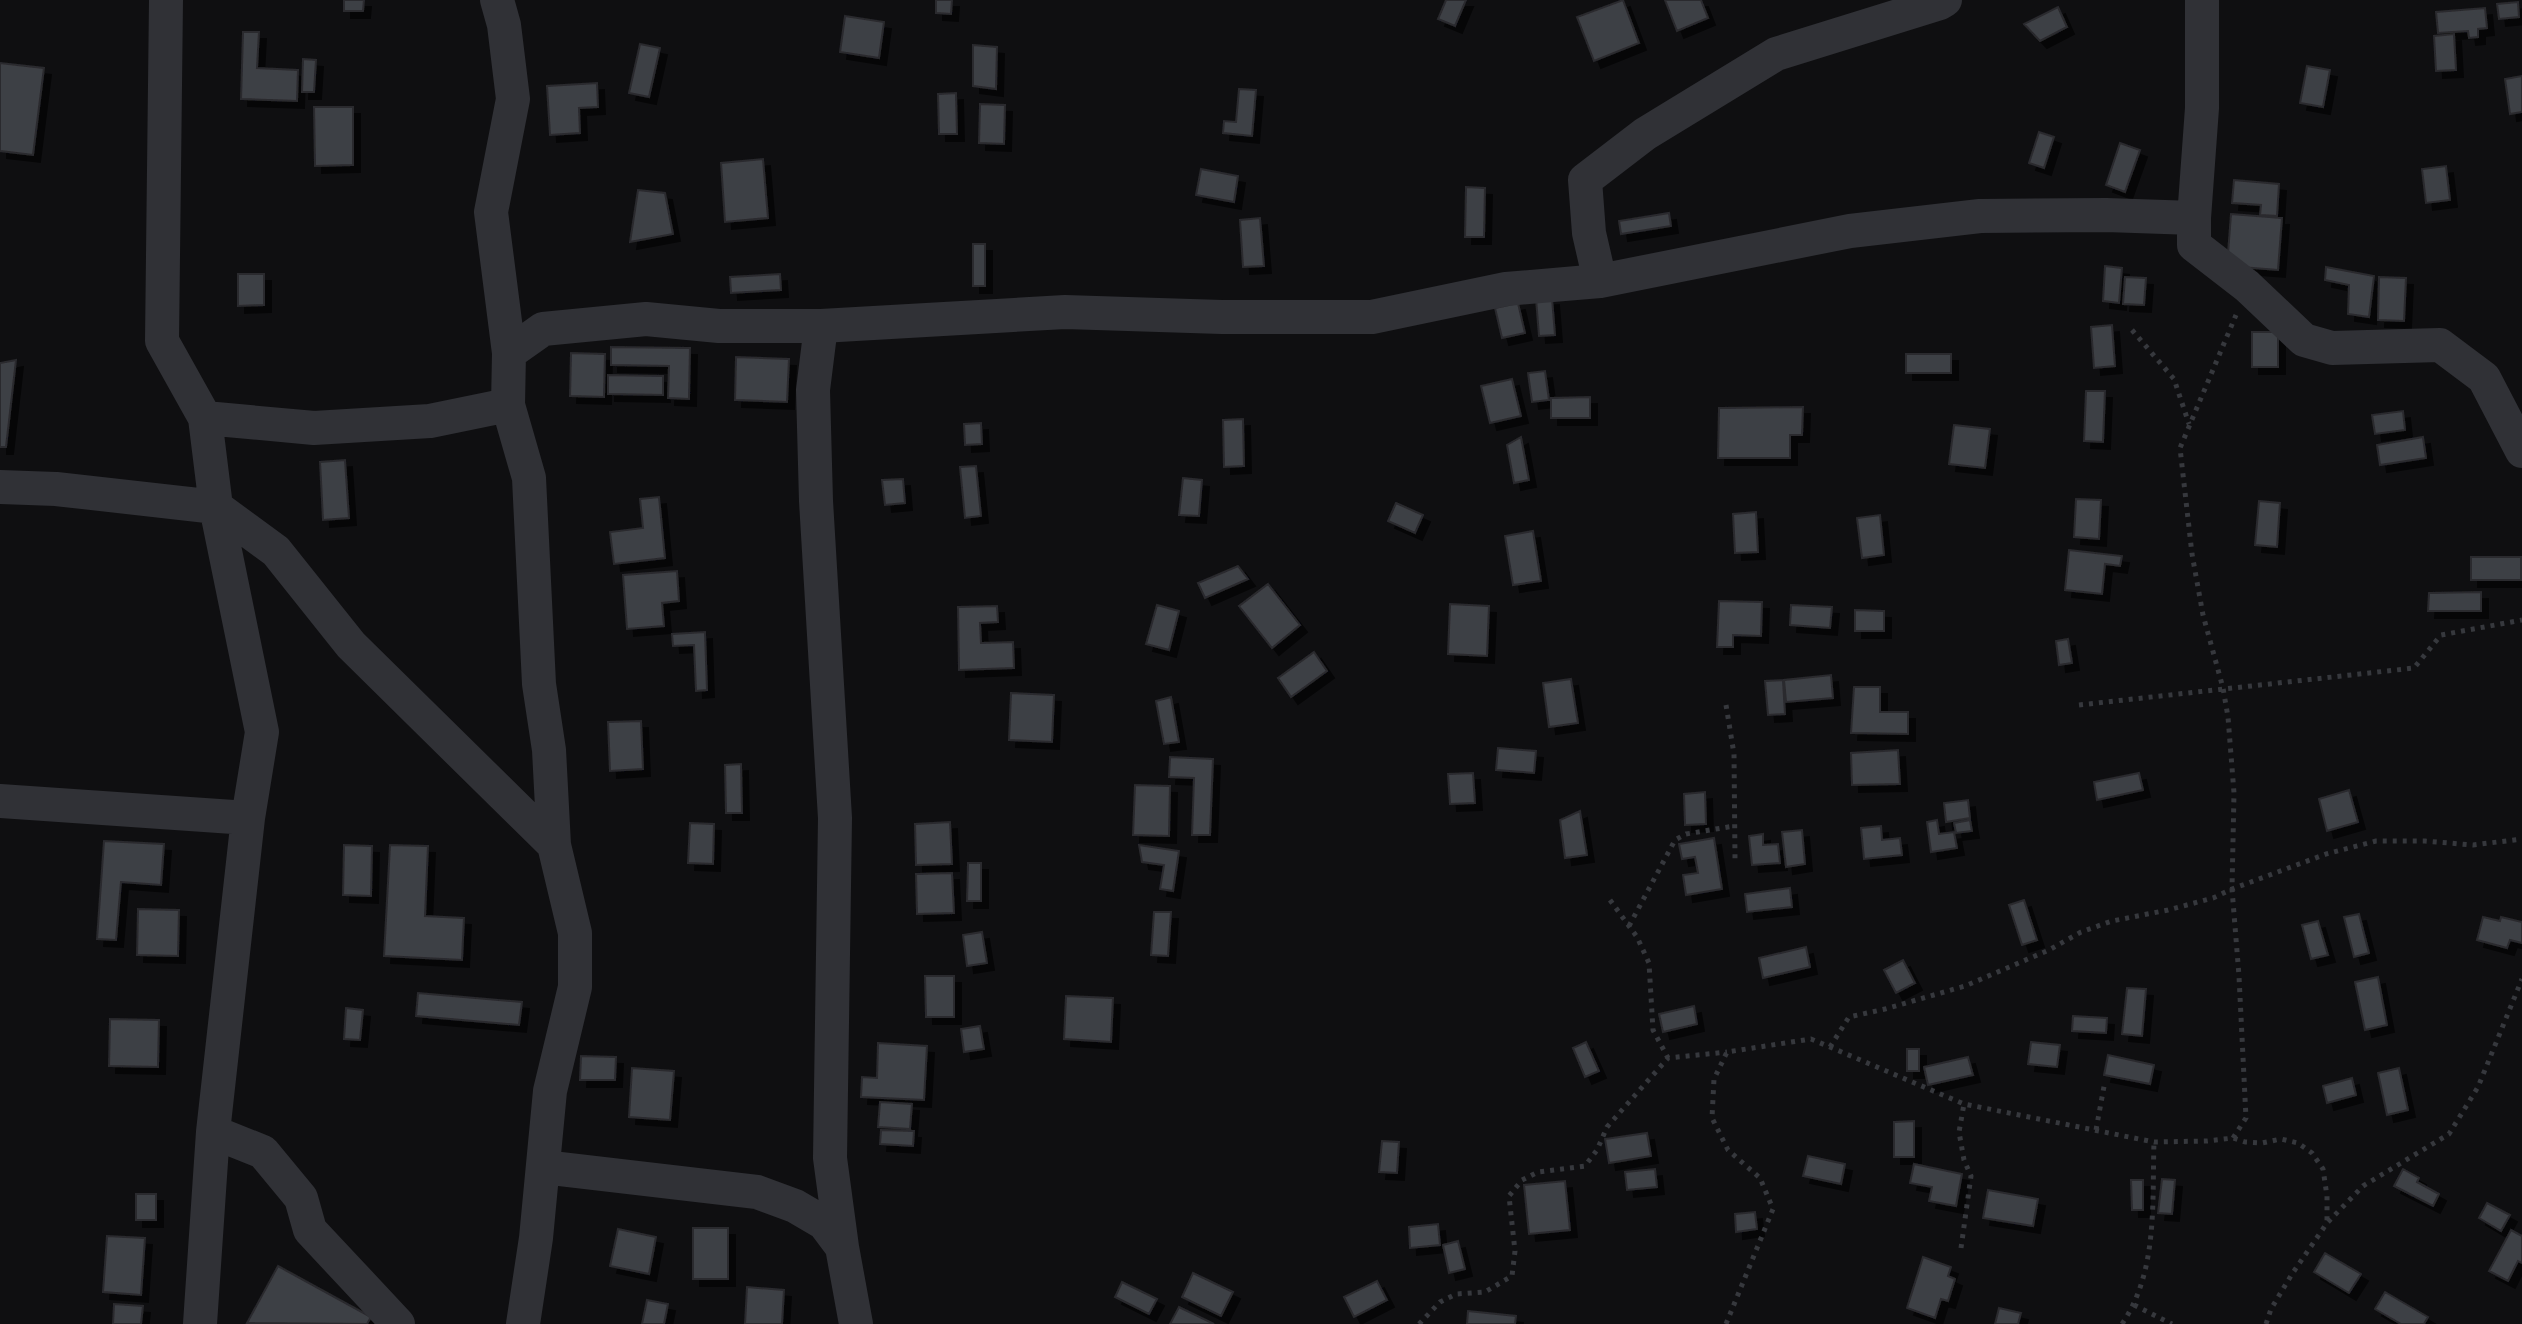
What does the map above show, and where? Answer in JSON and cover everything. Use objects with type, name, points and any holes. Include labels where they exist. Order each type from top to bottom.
[{"type":"street","points":[[166,0],[162,341],[205,418],[216,507],[262,732],[248,818],[213,1132],[200,1324]]},
{"type":"street","points":[[497,0],[504,25],[513,99],[491,212],[509,353],[508,405],[529,478],[539,684],[549,750],[554,845],[575,933],[575,987],[550,1091],[536,1238],[523,1324]]},
{"type":"street","points":[[1600,281],[1589,233],[1585,180],[1645,134],[1776,54],[1945,0]]},
{"type":"street","points":[[2202,0],[2202,108],[2194,245],[2247,286],[2304,340],[2332,348],[2440,345],[2484,378],[2522,451]]},
{"type":"street","points":[[509,353],[543,329],[646,319],[719,326],[821,326],[1065,312],[1222,317],[1372,317],[1506,289],[1600,281],[1850,231],[1980,216],[2194,218]]},
{"type":"street","points":[[821,326],[813,390],[816,501],[835,818],[830,1158],[856,1324]]},
{"type":"street","points":[[205,418],[314,428],[430,421],[508,405]]},
{"type":"street","points":[[0,487],[56,489],[216,507],[276,551],[351,645],[554,845]]},
{"type":"street","points":[[0,801],[248,818]]},
{"type":"street","points":[[213,1132],[263,1152],[301,1198],[310,1230],[398,1324]]},
{"type":"street","points":[[543,1167],[757,1192],[795,1206],[824,1223],[842,1247]]},
{"type":"path","points":[[2233,1138],[2246,1118],[2232,889],[2234,793],[2223,688],[2203,615],[2192,554],[2180,448],[2247,286]]},
{"type":"path","points":[[2132,330],[2174,379],[2189,425]]},
{"type":"path","points":[[2079,705],[2414,668],[2441,635],[2522,620]]},
{"type":"path","points":[[1726,705],[1734,754],[1735,859]]},
{"type":"path","points":[[1629,926],[1675,840],[1686,834],[1734,826]]},
{"type":"path","points":[[1830,1047],[1849,1017],[1965,986],[2049,950],[2081,932],[2112,921],[2213,898],[2326,854],[2376,841],[2473,845],[2522,839]]},
{"type":"path","points":[[1610,900],[1637,937],[1649,963],[1653,1030],[1668,1058]]},
{"type":"path","points":[[2266,1324],[2271,1309],[2292,1274],[2327,1223],[2363,1186],[2449,1134],[2478,1087],[2522,979]]},
{"type":"path","points":[[1419,1324],[1440,1302],[1456,1294],[1485,1292],[1512,1276],[1515,1251],[1509,1196],[1522,1180],[1538,1172],[1585,1166],[1597,1150],[1607,1127],[1668,1058],[1811,1039],[1964,1104],[2154,1142],[2233,1138],[2245,1142],[2262,1143],[2281,1139],[2298,1143],[2312,1153],[2323,1169],[2327,1223]]},
{"type":"path","points":[[1726,1324],[1773,1209],[1760,1178],[1728,1150],[1712,1118],[1714,1079],[1727,1052]]},
{"type":"path","points":[[2096,1130],[2105,1081]]},
{"type":"path","points":[[1961,1248],[1971,1176],[1964,1160],[1959,1132],[1964,1104]]},
{"type":"path","points":[[2122,1324],[2144,1282],[2151,1238],[2154,1142]]},
{"type":"path","points":[[2134,1305],[2172,1324]]},
{"type":"building","points":[[344,0],[364,0],[363,11],[344,11]]},
{"type":"building","points":[[936,0],[952,0],[951,14],[936,13]]},
{"type":"building","points":[[1446,0],[1466,0],[1455,26],[1438,19]]},
{"type":"building","points":[[1623,0],[1639,43],[1594,61],[1577,17]]},
{"type":"building","points":[[1665,0],[1701,0],[1708,18],[1677,31]]},
{"type":"building","points":[[2518,2],[2519,17],[2499,19],[2497,4]]},
{"type":"building","points":[[2058,7],[2067,27],[2040,41],[2024,24]]},
{"type":"building","points":[[2485,8],[2487,28],[2478,29],[2478,37],[2469,38],[2468,31],[2438,33],[2436,12]]},
{"type":"building","points":[[845,16],[884,22],[879,58],[840,52]]},
{"type":"building","points":[[243,32],[259,32],[257,68],[298,70],[297,101],[241,99]]},
{"type":"building","points":[[2454,34],[2456,70],[2436,71],[2434,36]]},
{"type":"building","points":[[640,44],[660,48],[649,97],[629,93]]},
{"type":"building","points":[[973,45],[997,47],[996,89],[973,86]]},
{"type":"building","points":[[303,59],[316,60],[314,92],[302,92]]},
{"type":"building","points":[[0,63],[44,68],[33,155],[0,151]]},
{"type":"building","points":[[2307,66],[2330,70],[2323,107],[2300,103]]},
{"type":"building","points":[[2522,76],[2522,112],[2510,114],[2505,79]]},
{"type":"building","points":[[597,83],[598,107],[579,108],[580,133],[550,135],[547,86]]},
{"type":"building","points":[[1239,89],[1256,90],[1252,136],[1223,133],[1224,121],[1236,122]]},
{"type":"building","points":[[956,93],[957,134],[939,134],[938,94]]},
{"type":"building","points":[[980,104],[1005,105],[1004,144],[979,143]]},
{"type":"building","points":[[314,107],[353,107],[353,165],[315,166]]},
{"type":"building","points":[[2039,132],[2054,137],[2044,168],[2029,163]]},
{"type":"building","points":[[2120,143],[2140,150],[2125,192],[2106,185]]},
{"type":"building","points":[[763,159],[768,218],[725,222],[721,163]]},
{"type":"building","points":[[2446,166],[2450,200],[2426,203],[2422,169]]},
{"type":"building","points":[[1201,169],[1238,176],[1234,202],[1196,195]]},
{"type":"building","points":[[2234,180],[2279,184],[2277,216],[2260,215],[2261,205],[2232,203]]},
{"type":"building","points":[[1466,187],[1485,188],[1484,237],[1465,237]]},
{"type":"building","points":[[638,190],[665,193],[673,234],[630,242]]},
{"type":"building","points":[[1669,213],[1671,226],[1621,234],[1619,221]]},
{"type":"building","points":[[2231,214],[2282,218],[2278,270],[2227,266]]},
{"type":"building","points":[[1260,218],[1264,266],[1243,267],[1240,220]]},
{"type":"building","points":[[973,244],[985,244],[985,286],[973,286]]},
{"type":"building","points":[[2105,266],[2122,268],[2119,303],[2103,301]]},
{"type":"building","points":[[2326,267],[2374,276],[2369,317],[2348,314],[2349,285],[2325,280]]},
{"type":"building","points":[[238,274],[264,274],[264,305],[238,306]]},
{"type":"building","points":[[780,274],[781,290],[731,293],[730,277]]},
{"type":"building","points":[[2125,277],[2146,278],[2144,305],[2123,304]]},
{"type":"building","points":[[2379,277],[2406,278],[2404,321],[2378,320]]},
{"type":"building","points":[[1552,298],[1555,335],[1539,336],[1536,299]]},
{"type":"building","points":[[1518,303],[1525,333],[1502,338],[1495,308]]},
{"type":"building","points":[[2112,325],[2115,366],[2094,368],[2091,327]]},
{"type":"building","points":[[2252,332],[2278,332],[2278,367],[2252,367]]},
{"type":"building","points":[[611,347],[690,348],[689,399],[668,398],[669,366],[611,365]]},
{"type":"building","points":[[571,353],[605,354],[604,397],[570,396]]},
{"type":"building","points":[[1906,354],[1951,354],[1951,373],[1906,373]]},
{"type":"building","points":[[736,357],[789,359],[787,402],[735,400]]},
{"type":"building","points":[[16,360],[6,447],[0,447],[0,363]]},
{"type":"building","points":[[1545,371],[1549,400],[1532,402],[1528,373]]},
{"type":"building","points":[[608,375],[663,376],[663,395],[608,394]]},
{"type":"building","points":[[1512,379],[1521,416],[1490,423],[1481,386]]},
{"type":"building","points":[[2086,391],[2105,391],[2103,442],[2084,441]]},
{"type":"building","points":[[1590,397],[1590,418],[1551,418],[1551,398]]},
{"type":"building","points":[[1803,407],[1802,435],[1790,435],[1790,458],[1718,458],[1719,408]]},
{"type":"building","points":[[2403,411],[2405,430],[2375,434],[2372,415]]},
{"type":"building","points":[[1243,419],[1244,466],[1224,467],[1223,420]]},
{"type":"building","points":[[981,423],[982,444],[965,445],[964,424]]},
{"type":"building","points":[[1954,425],[1990,429],[1985,468],[1949,464]]},
{"type":"building","points":[[1521,437],[1529,480],[1514,483],[1507,445]]},
{"type":"building","points":[[2423,437],[2426,458],[2380,465],[2377,445]]},
{"type":"building","points":[[345,460],[349,518],[323,520],[320,462]]},
{"type":"building","points":[[976,466],[981,516],[965,518],[960,467]]},
{"type":"building","points":[[1183,478],[1202,480],[1199,516],[1179,515]]},
{"type":"building","points":[[903,479],[905,503],[885,505],[882,480]]},
{"type":"building","points":[[659,497],[665,558],[614,564],[610,532],[643,528],[640,499]]},
{"type":"building","points":[[2076,499],[2101,500],[2099,539],[2074,537]]},
{"type":"building","points":[[2259,501],[2280,503],[2277,547],[2255,545]]},
{"type":"building","points":[[1396,503],[1423,515],[1415,533],[1388,521]]},
{"type":"building","points":[[1756,512],[1758,552],[1735,553],[1733,514]]},
{"type":"building","points":[[1880,515],[1884,555],[1862,558],[1857,518]]},
{"type":"building","points":[[1533,531],[1541,581],[1513,585],[1505,536]]},
{"type":"building","points":[[2069,550],[2122,556],[2120,566],[2105,564],[2102,594],[2065,590]]},
{"type":"building","points":[[2471,557],[2521,557],[2521,580],[2471,580]]},
{"type":"building","points":[[1238,566],[1248,579],[1205,598],[1198,583]]},
{"type":"building","points":[[677,571],[679,601],[662,603],[664,626],[627,629],[623,575]]},
{"type":"building","points":[[1268,584],[1300,625],[1272,648],[1239,606]]},
{"type":"building","points":[[2481,592],[2481,611],[2428,611],[2429,593]]},
{"type":"building","points":[[1719,601],[1762,602],[1761,636],[1733,635],[1733,647],[1717,647]]},
{"type":"building","points":[[1450,604],[1489,606],[1487,656],[1448,654]]},
{"type":"building","points":[[1157,605],[1179,611],[1169,650],[1146,644]]},
{"type":"building","points":[[1791,605],[1832,607],[1830,628],[1790,625]]},
{"type":"building","points":[[997,606],[998,622],[980,623],[981,643],[1013,642],[1014,668],[959,670],[958,607]]},
{"type":"building","points":[[1855,610],[1884,611],[1884,631],[1855,631]]},
{"type":"building","points":[[705,632],[707,690],[696,691],[694,645],[673,646],[672,634]]},
{"type":"building","points":[[2068,639],[2072,663],[2059,665],[2056,641]]},
{"type":"building","points":[[1314,652],[1327,671],[1291,697],[1278,678]]},
{"type":"building","points":[[1831,675],[1833,698],[1786,702],[1784,680]]},
{"type":"building","points":[[1571,679],[1578,723],[1549,727],[1543,683]]},
{"type":"building","points":[[1783,680],[1785,714],[1768,715],[1765,681]]},
{"type":"building","points":[[1854,687],[1880,687],[1880,712],[1908,712],[1908,734],[1851,733]]},
{"type":"building","points":[[1011,693],[1054,695],[1052,742],[1009,740]]},
{"type":"building","points":[[1171,697],[1179,742],[1164,744],[1156,701]]},
{"type":"building","points":[[641,721],[643,769],[610,771],[608,722]]},
{"type":"building","points":[[1498,748],[1536,751],[1534,773],[1496,770]]},
{"type":"building","points":[[1898,750],[1900,784],[1852,785],[1851,753]]},
{"type":"building","points":[[1170,757],[1213,759],[1210,835],[1192,835],[1194,778],[1169,777]]},
{"type":"building","points":[[741,764],[742,813],[726,813],[725,765]]},
{"type":"building","points":[[1473,773],[1475,803],[1450,804],[1448,774]]},
{"type":"building","points":[[2139,773],[2143,790],[2097,800],[2094,782]]},
{"type":"building","points":[[1135,785],[1170,786],[1169,836],[1133,835]]},
{"type":"building","points":[[2349,790],[2358,822],[2327,831],[2319,799]]},
{"type":"building","points":[[1705,792],[1706,824],[1685,825],[1684,794]]},
{"type":"building","points":[[1968,800],[1970,818],[1946,822],[1944,803]]},
{"type":"building","points":[[1580,811],[1587,855],[1565,858],[1560,820]]},
{"type":"building","points":[[1937,820],[1939,834],[1954,832],[1957,848],[1931,852],[1927,822]]},
{"type":"building","points":[[1970,820],[1972,831],[1956,833],[1954,823]]},
{"type":"building","points":[[950,822],[952,864],[916,865],[915,824]]},
{"type":"building","points":[[690,823],[714,824],[713,864],[688,863]]},
{"type":"building","points":[[1881,826],[1882,840],[1900,838],[1902,855],[1864,859],[1861,828]]},
{"type":"building","points":[[1802,830],[1805,864],[1786,867],[1782,832]]},
{"type":"building","points":[[1763,834],[1763,845],[1778,844],[1780,863],[1752,865],[1749,836]]},
{"type":"building","points":[[1714,838],[1722,889],[1686,895],[1683,875],[1698,873],[1695,857],[1682,859],[1679,844]]},
{"type":"building","points":[[104,841],[164,844],[161,885],[121,882],[116,940],[97,939]]},
{"type":"building","points":[[344,845],[372,846],[371,896],[343,895]]},
{"type":"building","points":[[390,845],[428,846],[425,916],[464,918],[462,960],[384,956]]},
{"type":"building","points":[[1139,845],[1179,851],[1173,891],[1160,889],[1164,865],[1142,862]]},
{"type":"building","points":[[968,863],[981,863],[981,901],[967,901]]},
{"type":"building","points":[[952,873],[954,913],[917,914],[916,874]]},
{"type":"building","points":[[1790,888],[1792,907],[1747,912],[1745,894]]},
{"type":"building","points":[[2024,900],[2037,940],[2022,945],[2009,905]]},
{"type":"building","points":[[138,909],[179,910],[178,956],[137,955]]},
{"type":"building","points":[[1154,912],[1171,912],[1168,956],[1151,955]]},
{"type":"building","points":[[2359,914],[2369,953],[2354,957],[2344,917]]},
{"type":"building","points":[[2483,917],[2522,922],[2522,943],[2510,940],[2507,948],[2477,940]]},
{"type":"building","points":[[2318,921],[2328,955],[2311,959],[2302,925]]},
{"type":"building","points":[[982,932],[987,963],[967,966],[963,935]]},
{"type":"building","points":[[1806,947],[1810,967],[1763,978],[1759,958]]},
{"type":"building","points":[[1903,960],[1915,983],[1896,993],[1884,970]]},
{"type":"building","points":[[925,976],[954,976],[954,1017],[926,1017]]},
{"type":"building","points":[[2378,977],[2387,1025],[2365,1030],[2355,982]]},
{"type":"building","points":[[2127,988],[2146,989],[2142,1036],[2122,1034]]},
{"type":"building","points":[[418,993],[522,1002],[519,1025],[416,1016]]},
{"type":"building","points":[[1066,996],[1113,998],[1111,1042],[1064,1039]]},
{"type":"building","points":[[1694,1006],[1697,1024],[1663,1032],[1659,1014]]},
{"type":"building","points":[[346,1008],[363,1010],[360,1040],[344,1039]]},
{"type":"building","points":[[2073,1016],[2107,1018],[2106,1033],[2072,1031]]},
{"type":"building","points":[[110,1019],[159,1020],[158,1067],[109,1066]]},
{"type":"building","points":[[980,1026],[984,1049],[964,1052],[961,1029]]},
{"type":"building","points":[[1586,1042],[1599,1071],[1585,1077],[1573,1048]]},
{"type":"building","points":[[2031,1042],[2060,1045],[2057,1067],[2028,1064]]},
{"type":"building","points":[[878,1043],[927,1046],[924,1100],[861,1097],[862,1077],[877,1078]]},
{"type":"building","points":[[1907,1049],[1919,1049],[1919,1071],[1907,1071]]},
{"type":"building","points":[[2108,1055],[2154,1065],[2150,1084],[2104,1075]]},
{"type":"building","points":[[581,1056],[616,1057],[615,1080],[580,1080]]},
{"type":"building","points":[[1968,1057],[1973,1075],[1928,1085],[1924,1067]]},
{"type":"building","points":[[632,1068],[674,1071],[670,1120],[629,1117]]},
{"type":"building","points":[[2399,1068],[2408,1110],[2387,1115],[2378,1073]]},
{"type":"building","points":[[2352,1078],[2356,1095],[2327,1103],[2323,1086]]},
{"type":"building","points":[[880,1102],[912,1104],[910,1129],[878,1127]]},
{"type":"building","points":[[1914,1121],[1914,1157],[1894,1157],[1894,1122]]},
{"type":"building","points":[[881,1130],[914,1131],[913,1146],[880,1144]]},
{"type":"building","points":[[1647,1133],[1651,1156],[1609,1163],[1605,1139]]},
{"type":"building","points":[[1382,1141],[1399,1142],[1397,1173],[1379,1172]]},
{"type":"building","points":[[1808,1156],[1845,1164],[1841,1184],[1803,1176]]},
{"type":"building","points":[[1914,1164],[1962,1174],[1956,1206],[1929,1201],[1932,1187],[1910,1183]]},
{"type":"building","points":[[1655,1169],[1657,1187],[1627,1190],[1625,1172]]},
{"type":"building","points":[[2403,1169],[2419,1178],[2417,1182],[2439,1194],[2433,1206],[2394,1186]]},
{"type":"building","points":[[2162,1179],[2175,1180],[2172,1214],[2158,1213]]},
{"type":"building","points":[[2131,1180],[2143,1180],[2143,1210],[2132,1210]]},
{"type":"building","points":[[1565,1181],[1570,1230],[1529,1234],[1524,1185]]},
{"type":"building","points":[[1988,1190],[2038,1199],[2033,1226],[1983,1218]]},
{"type":"building","points":[[136,1194],[156,1194],[156,1220],[136,1220]]},
{"type":"building","points":[[2487,1203],[2510,1215],[2501,1231],[2479,1218]]},
{"type":"building","points":[[1755,1212],[1757,1229],[1736,1232],[1735,1214]]},
{"type":"building","points":[[1438,1224],[1440,1245],[1410,1248],[1409,1227]]},
{"type":"building","points":[[693,1228],[728,1228],[728,1279],[693,1279]]},
{"type":"building","points":[[618,1229],[656,1237],[649,1274],[610,1266]]},
{"type":"building","points":[[2511,1230],[2522,1236],[2522,1263],[2518,1261],[2508,1281],[2489,1271]]},
{"type":"building","points":[[107,1236],[145,1238],[141,1295],[103,1292]]},
{"type":"building","points":[[1458,1241],[1465,1269],[1449,1273],[1443,1245]]},
{"type":"building","points":[[2325,1253],[2361,1274],[2349,1293],[2314,1272]]},
{"type":"building","points":[[1923,1257],[1951,1267],[1948,1276],[1955,1279],[1948,1301],[1941,1299],[1935,1318],[1907,1308]]},
{"type":"building","points":[[278,1266],[371,1317],[367,1324],[247,1323]]},
{"type":"building","points":[[1193,1273],[1233,1292],[1221,1316],[1182,1297]]},
{"type":"building","points":[[1377,1281],[1387,1300],[1354,1317],[1344,1297]]},
{"type":"building","points":[[1122,1282],[1157,1299],[1149,1314],[1115,1297]]},
{"type":"building","points":[[747,1287],[784,1290],[782,1324],[745,1324]]},
{"type":"building","points":[[2385,1292],[2428,1317],[2424,1324],[2401,1324],[2375,1309]]},
{"type":"building","points":[[647,1300],[668,1304],[664,1324],[642,1324]]},
{"type":"building","points":[[114,1304],[143,1306],[141,1324],[113,1324]]},
{"type":"building","points":[[1179,1307],[1214,1324],[1170,1324]]},
{"type":"building","points":[[1999,1308],[2021,1313],[2018,1324],[1995,1324]]},
{"type":"building","points":[[1468,1311],[1516,1316],[1515,1324],[1467,1324]]}]
